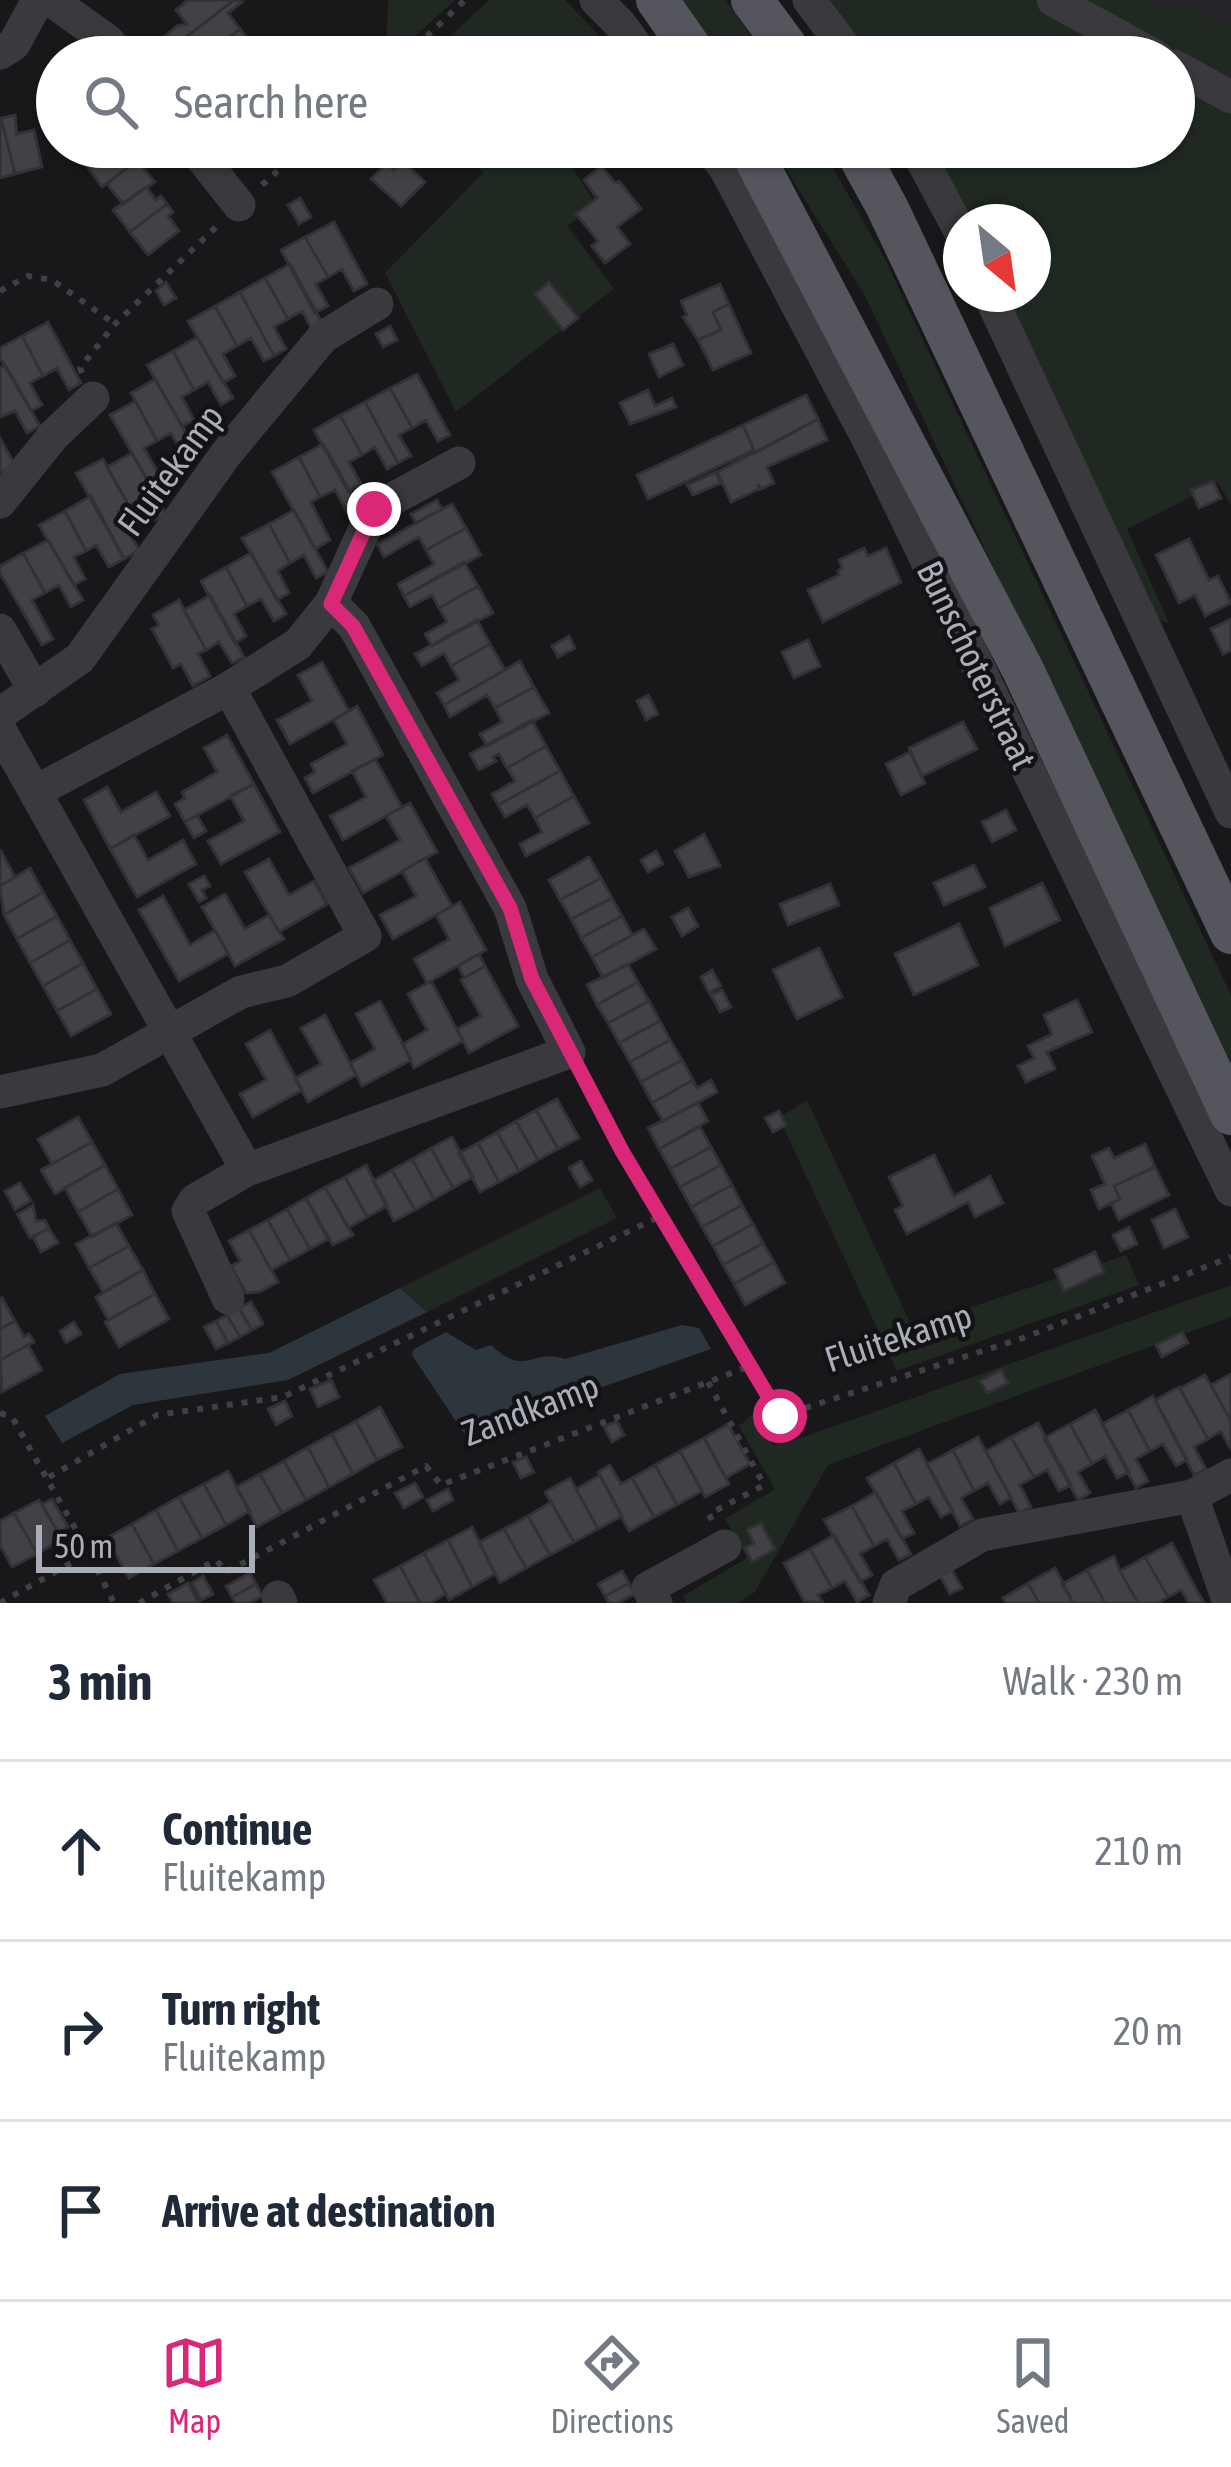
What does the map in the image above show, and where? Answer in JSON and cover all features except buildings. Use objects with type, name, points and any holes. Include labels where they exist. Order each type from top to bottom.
[{"type":"main road","points":[[657,0],[682,36]]},
{"type":"main road","points":[[752,0],[779,36]]},
{"type":"main road","name":"Bunschoterstraat","points":[[760,168],[1023,670],[1231,1114]]},
{"type":"main road","points":[[866,168],[1231,933]]},
{"type":"street","points":[[0,53],[14,44],[38,0]]},
{"type":"street","points":[[51,0],[101,36]]},
{"type":"street","points":[[596,0],[629,36]]},
{"type":"street","points":[[809,0],[837,36]]},
{"type":"street","points":[[1053,0],[1118,36]]},
{"type":"street","points":[[1195,77],[1231,97]]},
{"type":"street","points":[[210,168],[239,205]]},
{"type":"street","name":"Bunschoterstraat","points":[[724,168],[869,441],[1231,1190]]},
{"type":"street","points":[[926,168],[945,204]]},
{"type":"street","name":"Fluitekamp","points":[[0,714],[80,658],[226,454],[323,337],[377,304]]},
{"type":"street","points":[[997,312],[1231,812]]},
{"type":"street","points":[[0,502],[54,435],[93,398]]},
{"type":"street","points":[[35,792],[229,688],[298,644],[331,604],[374,509],[458,463]]},
{"type":"street","points":[[228,1298],[188,1210],[195,1200],[247,1170],[569,1052],[532,979],[510,908],[353,626],[331,604]]},
{"type":"street","points":[[0,630],[34,691]]},
{"type":"street","points":[[0,1092],[102,1070],[241,992],[287,981],[365,936],[229,688]]},
{"type":"street","points":[[0,730],[247,1170]]},
{"type":"street","points":[[889,1603],[896,1585],[982,1534],[1192,1496],[1231,1475]]},
{"type":"street","points":[[1192,1496],[1229,1603]]},
{"type":"street","points":[[656,1603],[648,1588],[724,1546]]},
{"type":"path","points":[[427,36],[465,0]]},
{"type":"path","points":[[93,398],[80,368],[115,324],[280,168]]},
{"type":"path","points":[[0,291],[28,276],[52,280],[115,324]]},
{"type":"path","name":"Fluitekamp","points":[[569,1052],[622,1151],[780,1416],[1023,1338],[1231,1257]]},
{"type":"path","points":[[49,1477],[157,1415],[283,1397],[663,1216]]},
{"type":"path","name":"Zandkamp","points":[[139,1603],[216,1560],[226,1572],[425,1466],[441,1485],[748,1367]]},
{"type":"path","points":[[708,1382],[764,1485],[709,1514],[724,1546]]},
{"type":"path","points":[[0,1413],[12,1417],[49,1477],[115,1603]]},
{"type":"path","points":[[0,1603],[89,1553]]},
{"type":"shaded area","points":[[388,0],[455,0],[415,36],[387,36]]},
{"type":"shaded area","points":[[489,0],[565,0],[600,36],[450,36]]},
{"type":"shaded area","points":[[681,0],[726,0],[751,36],[704,36]]},
{"type":"shaded area","points":[[823,0],[1035,0],[1105,36],[851,36]]},
{"type":"shaded area","points":[[1070,0],[1152,0],[1166,8],[1180,5],[1231,30],[1231,88],[1195,68],[1195,36],[1136,36]]},
{"type":"shaded area","points":[[1087,0],[1231,0],[1231,79],[1195,59],[1195,36],[1153,36]]},
{"type":"shaded area","points":[[1195,83],[1231,103],[1231,505],[1218,483],[1127,529],[1169,623],[1151,618],[1010,312],[1051,312],[1051,204],[960,204],[941,168],[1195,168]]},
{"type":"shaded area","points":[[479,168],[573,168],[596,204],[568,226],[614,289],[456,412],[385,273],[483,173]]},
{"type":"shaded area","points":[[785,168],[833,168],[885,259],[1231,995],[1231,1069],[865,296]]},
{"type":"shaded area","points":[[807,1100],[912,1327],[1126,1255],[1139,1285],[897,1371],[779,1118]]},
{"type":"shaded area","points":[[600,1188],[617,1218],[427,1312],[400,1288]]},
{"type":"shaded area","points":[[1231,1285],[1231,1317],[828,1465],[755,1592],[738,1603],[686,1603],[683,1596],[747,1558],[725,1519],[775,1489],[739,1426],[754,1413],[773,1445],[795,1440]]},
{"type":"shaded area","points":[[400,1288],[427,1312],[288,1380],[133,1405],[62,1443],[45,1416],[120,1374],[269,1353]]},
{"type":"shaded area","points":[[682,1325],[699,1328],[711,1349],[465,1435],[412,1355],[414,1349],[446,1332],[476,1350],[491,1345],[513,1360],[565,1359]]},
{"type":"route","points":[[374,509],[331,604],[353,626],[510,908],[532,979],[622,1151],[780,1416]]}]
